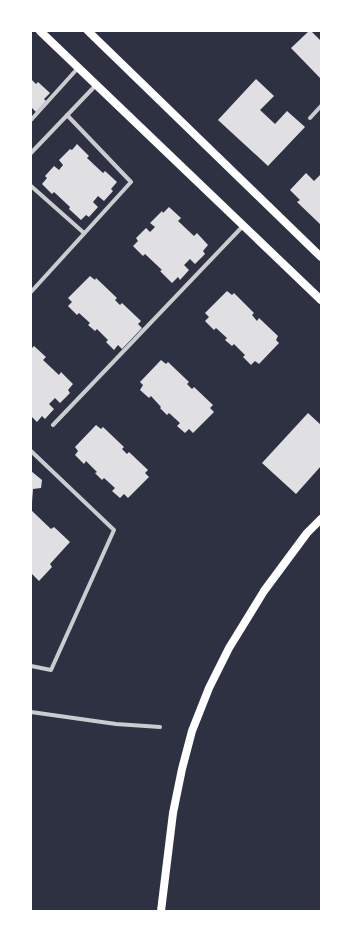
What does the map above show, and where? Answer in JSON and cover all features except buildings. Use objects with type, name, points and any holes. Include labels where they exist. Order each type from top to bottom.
[{"type":"main road","points":[[40,31],[321,300]]},
{"type":"main road","points":[[88,31],[321,257]]},
{"type":"main road","points":[[161,911],[173,813],[182,769],[192,731],[208,688],[229,648],[264,591],[307,533],[321,519]]},
{"type":"street","points":[[31,120],[78,68]]},
{"type":"street","points":[[31,153],[96,85]]},
{"type":"street","points":[[310,118],[321,106]]},
{"type":"street","points":[[31,292],[131,182],[67,116]]},
{"type":"street","points":[[31,186],[84,233]]},
{"type":"street","points":[[53,425],[243,226]]},
{"type":"street","points":[[31,451],[114,530],[52,670],[31,666]]},
{"type":"street","points":[[31,712],[116,724],[160,727]]}]
